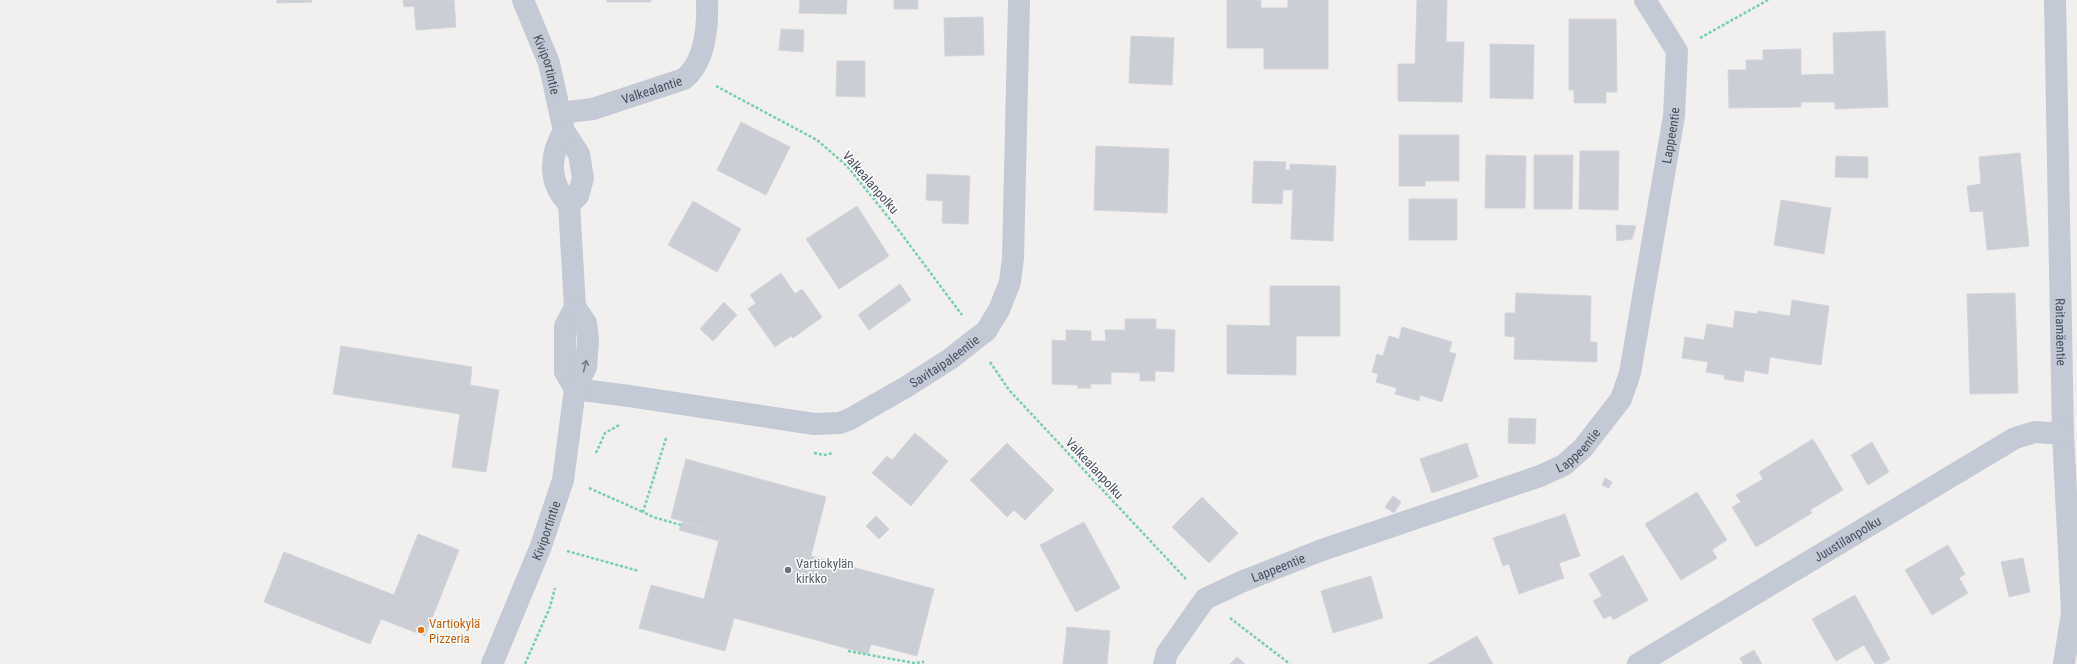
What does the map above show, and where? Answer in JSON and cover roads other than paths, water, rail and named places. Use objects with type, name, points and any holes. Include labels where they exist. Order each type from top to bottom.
[{"type":"street","name":"Kiviportintie","points":[[523,0],[549,63],[562,122],[578,151],[583,170],[583,178],[578,196],[570,204]]},
{"type":"street","name":"Valkealantie","points":[[562,122],[593,109],[680,81],[692,70],[703,45],[707,17],[707,0]]},
{"type":"street","name":"Savitaipaleentie","points":[[575,389],[814,424],[840,423],[906,387],[950,359],[986,330],[999,310],[1010,282],[1013,258],[1019,0]]},
{"type":"street","name":"Lappeentie","points":[[1164,664],[1167,653],[1205,599],[1241,582],[1322,550],[1540,476],[1564,465],[1583,448],[1621,400],[1630,373],[1674,116],[1677,51],[1645,0]]},
{"type":"street","name":"Raitamäentie","points":[[2055,0],[2063,434],[2072,613],[2064,664]]},
{"type":"street","points":[[562,122],[555,146],[553,171],[559,194],[570,204],[575,306],[565,326],[565,372],[575,389]]},
{"type":"street","name":"Kiviportintie","points":[[492,664],[541,546],[563,480],[575,389]]},
{"type":"street","name":"Juustilanpolku","points":[[1638,664],[2015,438],[2035,432],[2063,434]]},
{"type":"place","name":"Vartiokylän kirkko","points":[[788,570]]},
{"type":"place","name":"Vartiokylä Pizzeria","points":[[421,630]]}]
